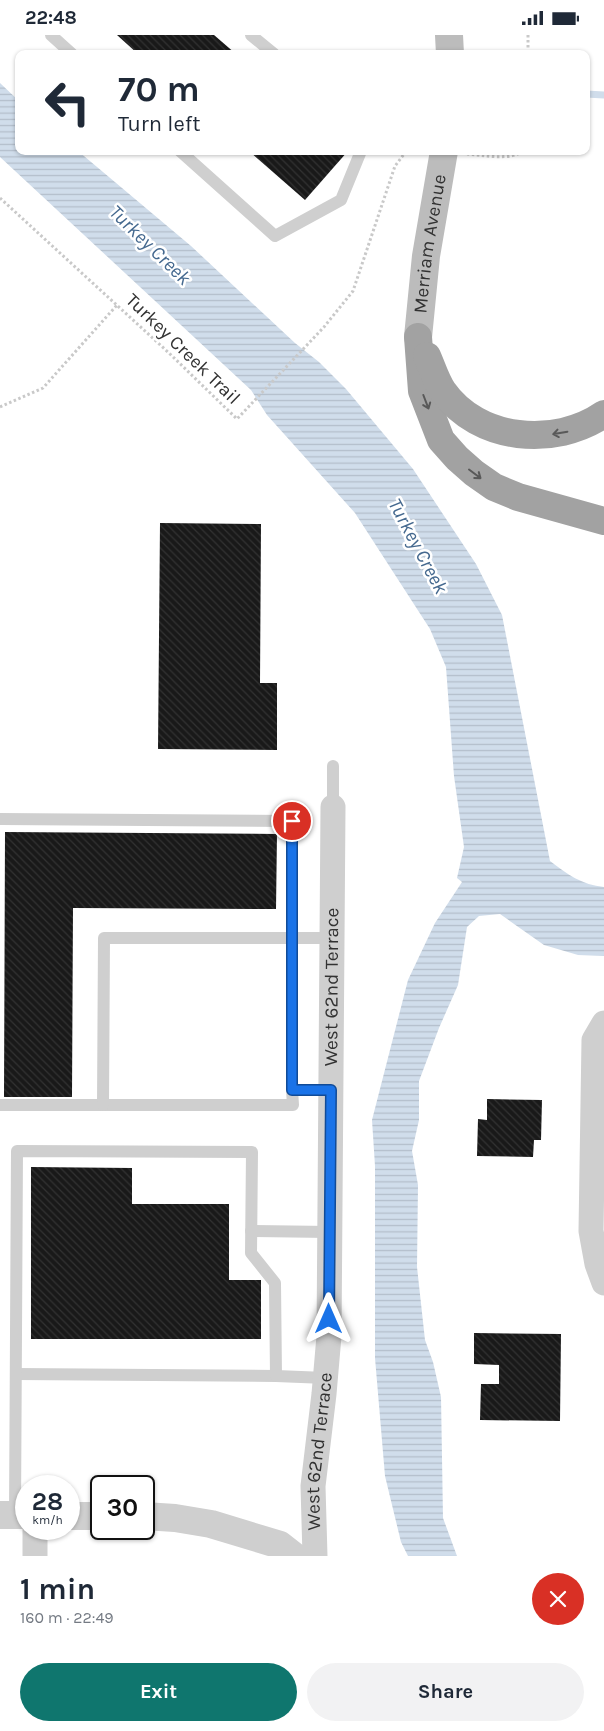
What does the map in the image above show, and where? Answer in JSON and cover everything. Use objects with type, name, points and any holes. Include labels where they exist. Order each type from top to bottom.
[{"type":"highway","points":[[418,337],[442,390],[464,413],[495,428],[510,433],[548,435],[581,428],[604,414]]},
{"type":"highway","points":[[418,337],[422,391],[441,440],[457,458],[494,487],[518,497],[604,521]]},
{"type":"main road","points":[[449,35],[450,50]]},
{"type":"main road","name":"Merriam Avenue","points":[[418,337],[426,256],[443,155]]},
{"type":"street","name":"West 62nd Terrace","points":[[315,1556],[313,1486],[329,1336],[333,807]]},
{"type":"street","points":[[604,1023],[594,1040],[592,1231],[597,1263],[604,1283]]},
{"type":"street","points":[[155,1517],[211,1523],[280,1545],[294,1556]]},
{"type":"street","points":[[28,1540],[35,1556]]},
{"type":"lane","points":[[51,35],[68,50]]},
{"type":"lane","points":[[251,35],[269,50]]},
{"type":"lane","points":[[184,155],[275,236],[341,200],[358,155]]},
{"type":"lane","points":[[333,766],[333,807]]},
{"type":"lane","points":[[0,819],[292,821],[292,1105],[0,1105]]},
{"type":"lane","points":[[103,1105],[104,938],[332,937]]},
{"type":"lane","points":[[292,1090],[331,1090]]},
{"type":"lane","points":[[18,1475],[16,1374],[17,1151],[252,1152],[251,1253],[275,1283],[276,1376]]},
{"type":"lane","points":[[251,1231],[330,1232]]},
{"type":"lane","points":[[16,1374],[326,1378]]},
{"type":"path","points":[[528,35],[528,50]]},
{"type":"path","name":"Turkey Creek Trail","points":[[0,197],[237,419],[324,327],[353,291],[395,166],[403,155]]},
{"type":"path","points":[[483,155],[510,157],[519,155]]},
{"type":"path","points":[[0,407],[42,388],[117,305]]},
{"type":"water","name":"Turkey Creek","points":[[0,83],[15,97],[15,155],[83,155],[191,246],[295,343],[319,362],[346,389],[413,469],[476,564],[502,615],[550,861],[582,881],[604,887],[604,956],[578,955],[544,945],[500,914],[479,916],[467,927],[458,985],[419,1081],[419,1120],[412,1151],[418,1185],[417,1267],[425,1340],[433,1362],[441,1397],[443,1518],[457,1556],[408,1556],[401,1542],[385,1476],[375,1358],[375,1166],[372,1120],[408,980],[435,923],[462,882],[457,878],[464,847],[454,776],[446,667],[430,629],[355,513],[267,415],[251,390],[0,157]]},
{"type":"building","points":[[117,35],[214,35],[231,50],[134,50]]},
{"type":"building","points":[[254,155],[344,155],[305,200]]},
{"type":"building","points":[[160,523],[261,524],[260,683],[277,683],[277,750],[158,749]]},
{"type":"building","points":[[5,832],[277,834],[276,909],[73,908],[72,1097],[4,1097]]},
{"type":"building","points":[[487,1099],[542,1100],[541,1140],[534,1140],[533,1157],[477,1156],[478,1119],[487,1120]]},
{"type":"building","points":[[31,1167],[132,1168],[132,1204],[229,1204],[229,1280],[261,1280],[261,1339],[31,1339]]},
{"type":"building","points":[[474,1333],[561,1334],[560,1421],[480,1420],[481,1384],[499,1384],[499,1365],[474,1364]]},
{"type":"waterway","points":[[590,94],[604,95]]},
{"type":"route","points":[[292,821],[292,1090],[331,1090],[329,1319]]}]
